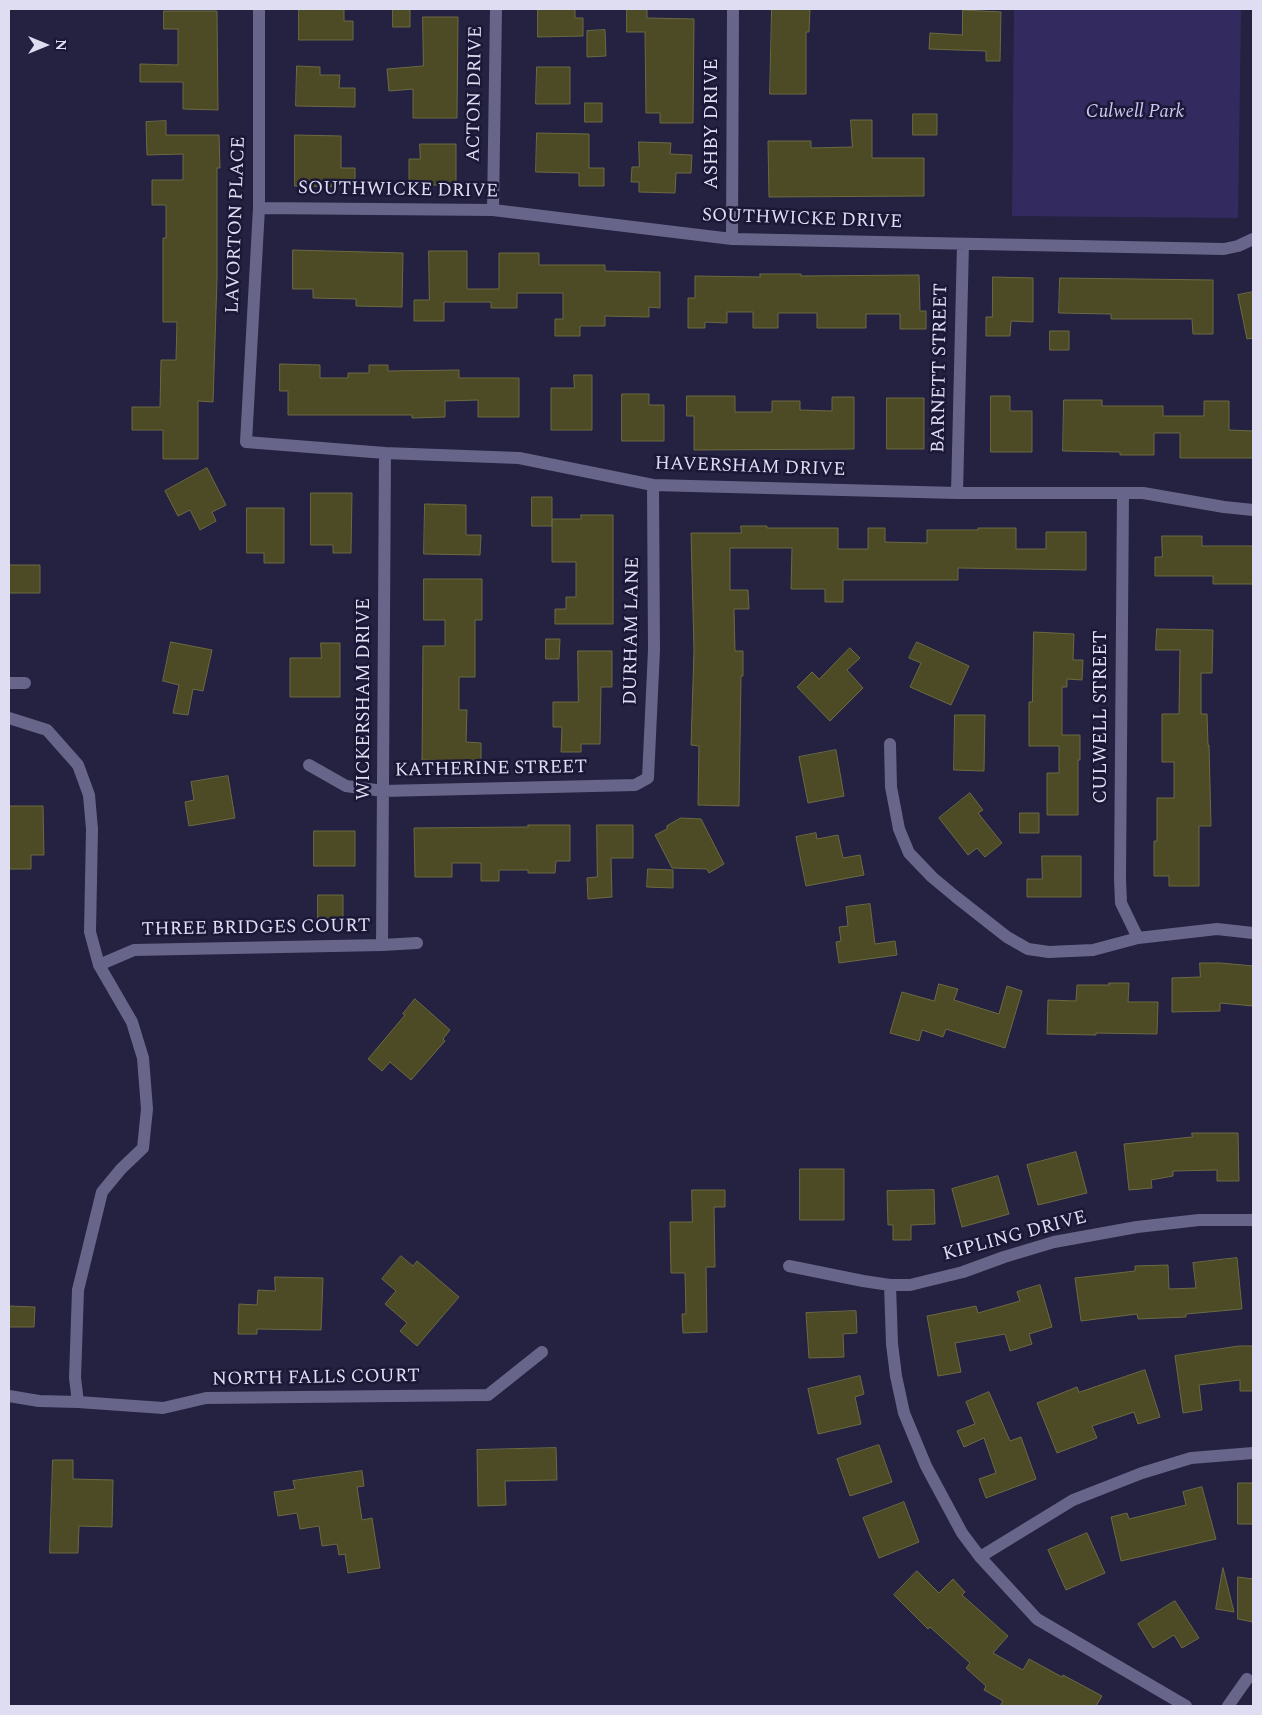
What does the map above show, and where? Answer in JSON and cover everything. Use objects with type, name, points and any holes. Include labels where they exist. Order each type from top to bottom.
[{"type":"street","name":"LAVORTON PLACE","points":[[246,442],[259,208],[259,9]]},
{"type":"street","name":"ACTON DRIVE","points":[[493,210],[496,9]]},
{"type":"street","name":"ASHBY DRIVE","points":[[732,239],[733,9]]},
{"type":"street","name":"SOUTHWICKE DRIVE","points":[[259,208],[493,210],[732,239],[1224,249],[1238,246],[1253,238]]},
{"type":"street","name":"BARNETT STREET","points":[[957,493],[963,244]]},
{"type":"street","name":"HAVERSHAM DRIVE","points":[[246,442],[385,453],[519,458],[653,485],[957,493],[1143,493],[1253,510]]},
{"type":"street","name":"WICKERSHAM DRIVE","points":[[382,945],[385,453]]},
{"type":"street","name":"DURHAM LANE","points":[[648,778],[654,650],[653,485]]},
{"type":"street","name":"CULWELL STREET","points":[[1123,493],[1120,879],[1122,903],[1138,938]]},
{"type":"street","points":[[9,683],[25,683]]},
{"type":"street","points":[[9,718],[47,730],[78,765],[89,796],[92,828],[90,932],[99,965],[132,1022],[143,1058],[147,1109],[143,1148],[120,1169],[102,1192],[78,1290],[75,1378],[78,1402]]},
{"type":"street","points":[[890,744],[891,787],[899,829],[909,853],[932,877],[956,897],[1007,937],[1028,949],[1048,952],[1093,950],[1138,938],[1217,929],[1253,933]]},
{"type":"street","name":"KATHERINE STREET","points":[[309,765],[346,786],[383,791],[635,785],[648,778]]},
{"type":"street","name":"THREE BRIDGES COURT","points":[[99,965],[134,950],[382,945],[417,942]]},
{"type":"street","name":"KIPLING DRIVE","points":[[789,1266],[863,1281],[890,1285],[910,1285],[963,1272],[1054,1242],[1137,1227],[1199,1220],[1253,1220]]},
{"type":"street","points":[[890,1285],[892,1344],[904,1414],[926,1466],[962,1533],[980,1558],[1037,1619],[1186,1706]]},
{"type":"street","name":"NORTH FALLS COURT","points":[[9,1396],[39,1401],[162,1408],[206,1398],[488,1395],[542,1352]]},
{"type":"street","points":[[980,1558],[1073,1500],[1142,1473],[1190,1458],[1253,1453]]},
{"type":"street","points":[[1228,1706],[1247,1679]]},
{"type":"green space","name":"Culwell Park","points":[[1014,9],[1241,9],[1238,218],[1012,216]]},
{"type":"building","points":[[299,9],[344,9],[344,21],[353,21],[353,40],[299,40]]},
{"type":"building","points":[[393,9],[410,9],[410,27],[393,27]]},
{"type":"building","points":[[538,9],[575,9],[575,18],[583,18],[583,36],[538,37]]},
{"type":"building","points":[[627,9],[647,9],[647,18],[694,19],[693,123],[660,123],[660,113],[646,113],[645,32],[627,32]]},
{"type":"building","points":[[772,9],[810,9],[809,32],[806,32],[806,94],[770,94]]},
{"type":"building","points":[[963,10],[1001,12],[1000,61],[986,61],[986,51],[929,49],[930,33],[962,35]]},
{"type":"building","points":[[164,11],[217,11],[218,110],[183,109],[183,82],[140,82],[140,64],[178,65],[178,29],[164,29]]},
{"type":"building","points":[[423,17],[458,17],[457,118],[413,118],[413,89],[389,91],[387,69],[423,66]]},
{"type":"building","points":[[605,30],[606,56],[587,57],[587,31]]},
{"type":"building","points":[[297,66],[320,67],[320,75],[340,75],[339,88],[355,88],[355,107],[296,106]]},
{"type":"building","points":[[537,67],[570,67],[570,104],[536,104]]},
{"type":"building","points":[[585,103],[602,103],[602,122],[585,122]]},
{"type":"building","points":[[913,114],[937,114],[937,135],[913,135]]},
{"type":"building","points":[[851,120],[872,120],[872,158],[924,158],[924,196],[769,197],[768,141],[811,141],[811,148],[852,147]]},
{"type":"building","points":[[166,121],[166,135],[219,135],[220,168],[217,168],[217,279],[213,402],[198,401],[198,459],[163,459],[163,430],[132,430],[132,407],[160,407],[161,360],[176,360],[177,322],[163,322],[163,238],[166,238],[166,205],[152,205],[152,180],[183,180],[183,154],[147,155],[146,122]]},
{"type":"building","points":[[537,133],[589,134],[589,168],[604,168],[604,186],[579,186],[579,173],[536,172]]},
{"type":"building","points":[[295,135],[341,136],[341,168],[355,168],[355,187],[295,186]]},
{"type":"building","points":[[639,142],[671,143],[670,154],[692,155],[691,173],[676,173],[675,193],[639,192],[639,182],[631,182],[632,167],[639,167]]},
{"type":"building","points":[[420,144],[456,144],[456,185],[409,185],[409,159],[420,159]]},
{"type":"building","points":[[293,250],[403,253],[402,307],[356,306],[356,299],[313,298],[313,289],[293,289]]},
{"type":"building","points":[[429,251],[467,251],[467,289],[499,289],[499,253],[539,253],[539,265],[605,265],[605,271],[660,272],[660,308],[649,307],[649,317],[605,316],[605,326],[580,326],[580,336],[555,336],[555,319],[563,319],[563,293],[517,293],[517,308],[491,308],[491,302],[444,302],[444,321],[414,321],[414,300],[429,300]]},
{"type":"building","points":[[760,274],[801,274],[801,276],[919,275],[920,311],[926,311],[926,329],[900,329],[900,314],[866,314],[866,328],[817,328],[817,313],[778,313],[778,328],[753,328],[753,312],[727,312],[727,323],[705,322],[705,328],[688,328],[688,298],[695,298],[695,276],[760,277]]},
{"type":"building","points":[[993,277],[1033,278],[1033,322],[1011,321],[1010,336],[986,336],[986,317],[992,317]]},
{"type":"building","points":[[1060,278],[1213,280],[1213,334],[1193,334],[1192,319],[1111,319],[1111,314],[1059,313]]},
{"type":"building","points":[[1253,292],[1253,338],[1247,339],[1238,295]]},
{"type":"building","points":[[1050,331],[1069,331],[1069,350],[1050,350]]},
{"type":"building","points":[[280,364],[320,365],[320,378],[348,378],[348,373],[369,373],[369,365],[388,365],[388,371],[459,370],[459,378],[519,378],[519,417],[478,417],[478,400],[445,401],[445,417],[412,418],[412,415],[288,415],[288,391],[280,391]]},
{"type":"building","points":[[574,375],[592,375],[592,430],[551,430],[551,388],[574,388]]},
{"type":"building","points":[[622,394],[649,394],[649,405],[664,405],[664,441],[622,441]]},
{"type":"building","points":[[687,396],[735,396],[735,412],[772,412],[772,401],[800,401],[800,410],[832,411],[832,397],[854,397],[854,449],[694,450],[694,416],[687,416]]},
{"type":"building","points":[[991,396],[1010,396],[1010,411],[1032,411],[1032,452],[991,452]]},
{"type":"building","points":[[887,398],[924,398],[924,449],[887,449]]},
{"type":"building","points":[[1064,400],[1102,400],[1102,406],[1163,406],[1163,416],[1204,416],[1204,401],[1229,401],[1229,430],[1253,431],[1253,458],[1180,458],[1180,433],[1154,433],[1154,455],[1120,455],[1120,452],[1063,451]]},
{"type":"building","points":[[207,468],[226,505],[212,512],[216,521],[200,530],[190,510],[178,516],[165,491]]},
{"type":"building","points":[[311,493],[352,493],[351,553],[333,553],[333,545],[311,545]]},
{"type":"building","points":[[532,497],[552,497],[552,526],[532,526]]},
{"type":"building","points":[[425,504],[466,505],[466,535],[481,535],[480,555],[424,554]]},
{"type":"building","points":[[247,508],[284,508],[284,563],[264,563],[264,553],[247,553]]},
{"type":"building","points":[[581,515],[613,515],[613,624],[555,624],[555,609],[566,609],[566,597],[576,597],[576,562],[552,562],[552,519],[581,519]]},
{"type":"building","points":[[741,526],[838,528],[838,549],[868,549],[868,528],[885,528],[885,542],[927,543],[927,530],[1016,528],[1016,549],[1046,549],[1046,532],[1086,532],[1086,570],[958,568],[958,580],[843,580],[843,602],[825,602],[825,589],[791,589],[792,548],[730,548],[730,590],[748,590],[749,609],[734,609],[735,651],[743,651],[739,806],[698,805],[699,746],[691,745],[694,650],[691,533],[741,533]]},
{"type":"building","points":[[1162,536],[1202,536],[1202,546],[1253,546],[1253,584],[1213,584],[1213,576],[1155,576],[1155,557],[1162,557]]},
{"type":"building","points":[[9,565],[40,565],[40,593],[9,593]]},
{"type":"building","points":[[424,579],[482,579],[482,620],[475,620],[475,677],[459,677],[459,710],[467,710],[466,742],[481,743],[481,761],[422,760],[423,646],[445,646],[445,620],[424,620]]},
{"type":"building","points":[[1157,629],[1213,630],[1212,673],[1201,673],[1201,714],[1207,714],[1211,826],[1199,826],[1199,886],[1169,886],[1169,876],[1154,876],[1154,841],[1157,841],[1157,798],[1174,798],[1174,762],[1162,762],[1162,714],[1179,714],[1180,650],[1156,650]]},
{"type":"building","points":[[1034,632],[1074,634],[1073,660],[1083,660],[1082,680],[1067,679],[1067,687],[1062,687],[1062,735],[1080,735],[1078,815],[1047,815],[1047,773],[1059,773],[1059,746],[1029,746],[1029,702],[1032,702]]},
{"type":"building","points":[[546,639],[560,639],[559,659],[546,659]]},
{"type":"building","points":[[171,642],[212,650],[203,691],[193,689],[188,715],[173,713],[179,685],[163,681]]},
{"type":"building","points":[[917,642],[969,666],[951,705],[910,687],[921,663],[909,658]]},
{"type":"building","points":[[321,643],[340,643],[340,697],[290,697],[290,658],[321,658]]},
{"type":"building","points":[[850,648],[860,658],[847,670],[863,688],[830,721],[797,687],[812,672],[819,679]]},
{"type":"building","points":[[578,651],[612,651],[612,687],[601,687],[600,744],[581,744],[581,752],[561,752],[562,727],[553,727],[553,702],[578,702]]},
{"type":"building","points":[[955,715],[985,715],[984,771],[954,770]]},
{"type":"building","points":[[836,750],[844,796],[808,803],[799,757]]},
{"type":"building","points":[[228,776],[235,818],[189,826],[185,802],[194,800],[191,782]]},
{"type":"building","points":[[970,793],[983,810],[978,813],[1002,843],[985,857],[977,848],[968,855],[939,818]]},
{"type":"building","points":[[9,806],[43,806],[44,855],[31,855],[31,869],[9,869]]},
{"type":"building","points":[[1020,813],[1039,813],[1039,833],[1020,833]]},
{"type":"building","points":[[681,818],[701,819],[724,864],[709,873],[707,869],[672,868],[655,835],[667,829],[667,826]]},
{"type":"building","points":[[528,825],[570,825],[570,861],[556,861],[555,873],[528,873],[528,870],[499,870],[499,881],[481,881],[481,863],[452,863],[452,877],[415,877],[414,828],[528,827]]},
{"type":"building","points":[[597,825],[633,825],[633,858],[611,858],[612,897],[588,899],[587,878],[597,877]]},
{"type":"building","points":[[314,831],[355,831],[355,866],[314,866]]},
{"type":"building","points":[[816,833],[817,839],[838,835],[843,858],[860,855],[864,875],[806,886],[796,837]]},
{"type":"building","points":[[1042,856],[1081,856],[1081,897],[1027,897],[1027,879],[1042,879]]},
{"type":"building","points":[[648,869],[673,870],[673,888],[647,887]]},
{"type":"building","points":[[318,895],[343,895],[343,918],[318,918]]},
{"type":"building","points":[[870,904],[875,944],[895,941],[897,955],[839,963],[836,942],[841,941],[839,927],[848,926],[846,907]]},
{"type":"building","points":[[1200,963],[1253,966],[1253,1006],[1220,1003],[1220,1011],[1172,1012],[1172,978],[1200,977]]},
{"type":"building","points":[[1109,983],[1129,983],[1128,1002],[1158,1002],[1157,1034],[1047,1034],[1048,1000],[1076,1001],[1077,985],[1109,985]]},
{"type":"building","points":[[939,984],[958,989],[954,1000],[999,1014],[1007,986],[1022,991],[1005,1048],[946,1029],[943,1037],[922,1030],[919,1041],[890,1033],[902,992],[934,1001]]},
{"type":"building","points":[[415,999],[450,1030],[443,1039],[445,1041],[411,1080],[390,1062],[382,1071],[368,1059],[405,1015],[403,1014]]},
{"type":"building","points":[[1192,1133],[1238,1133],[1239,1181],[1217,1181],[1217,1170],[1173,1171],[1173,1176],[1151,1180],[1152,1188],[1129,1190],[1124,1144],[1192,1137]]},
{"type":"building","points":[[1076,1152],[1087,1193],[1038,1205],[1027,1165]]},
{"type":"building","points":[[800,1169],[844,1169],[844,1220],[800,1220]]},
{"type":"building","points":[[998,1176],[1009,1214],[962,1227],[952,1189]]},
{"type":"building","points":[[692,1190],[725,1190],[725,1207],[714,1207],[715,1267],[706,1267],[707,1332],[683,1333],[682,1314],[686,1314],[685,1273],[671,1273],[670,1222],[692,1222]]},
{"type":"building","points":[[934,1190],[935,1224],[911,1225],[911,1240],[893,1240],[893,1225],[888,1225],[887,1191]]},
{"type":"building","points":[[401,1256],[413,1266],[417,1261],[459,1297],[417,1346],[400,1331],[407,1323],[385,1304],[396,1291],[382,1279]]},
{"type":"building","points":[[1237,1258],[1242,1309],[1186,1314],[1186,1317],[1138,1319],[1137,1314],[1081,1321],[1075,1278],[1135,1271],[1135,1266],[1168,1265],[1169,1289],[1196,1288],[1193,1263]]},
{"type":"building","points":[[275,1277],[323,1278],[321,1330],[257,1329],[257,1334],[238,1334],[239,1304],[257,1305],[258,1290],[275,1291]]},
{"type":"building","points":[[1040,1285],[1052,1327],[1029,1334],[1032,1344],[1010,1351],[1005,1334],[955,1343],[961,1372],[938,1376],[927,1316],[976,1306],[978,1313],[1020,1301],[1017,1292]]},
{"type":"building","points":[[9,1306],[35,1307],[34,1327],[9,1327]]},
{"type":"building","points":[[856,1311],[857,1333],[843,1334],[844,1357],[809,1358],[806,1313]]},
{"type":"building","points":[[1239,1346],[1253,1346],[1253,1391],[1240,1391],[1240,1380],[1199,1385],[1202,1410],[1183,1413],[1175,1356]]},
{"type":"building","points":[[1145,1370],[1160,1417],[1138,1424],[1134,1412],[1092,1426],[1097,1438],[1057,1453],[1037,1403],[1077,1387],[1079,1392]]},
{"type":"building","points":[[860,1376],[864,1394],[855,1397],[861,1424],[818,1434],[808,1389]]},
{"type":"building","points":[[989,1392],[1010,1441],[1021,1437],[1036,1479],[986,1498],[979,1479],[996,1473],[984,1438],[964,1447],[957,1431],[975,1424],[966,1402]]},
{"type":"building","points":[[879,1445],[892,1482],[850,1496],[837,1459]]},
{"type":"building","points":[[556,1448],[557,1480],[505,1481],[506,1505],[478,1506],[477,1450]]},
{"type":"building","points":[[53,1460],[73,1460],[73,1479],[113,1480],[112,1527],[79,1526],[78,1553],[50,1553]]},
{"type":"building","points":[[362,1471],[364,1486],[357,1487],[362,1520],[372,1518],[380,1568],[348,1573],[345,1554],[339,1555],[337,1544],[322,1546],[319,1526],[300,1529],[297,1513],[278,1516],[274,1492],[295,1489],[293,1481]]},
{"type":"building","points":[[1238,1483],[1253,1483],[1253,1524],[1238,1524]]},
{"type":"building","points":[[1202,1487],[1216,1539],[1121,1561],[1111,1517],[1127,1513],[1129,1519],[1186,1505],[1183,1492]]},
{"type":"building","points":[[904,1502],[919,1542],[879,1558],[863,1518]]},
{"type":"building","points":[[1087,1533],[1105,1573],[1066,1590],[1048,1550]]},
{"type":"building","points":[[1223,1568],[1234,1612],[1216,1609]]},
{"type":"building","points":[[917,1571],[939,1593],[953,1579],[965,1592],[962,1595],[1008,1636],[993,1653],[1023,1670],[1029,1659],[1062,1677],[1063,1675],[1102,1696],[1096,1706],[1000,1706],[1003,1701],[984,1690],[986,1686],[966,1668],[970,1663],[930,1627],[928,1629],[894,1595]]},
{"type":"building","points":[[1238,1577],[1253,1579],[1253,1622],[1238,1619]]},
{"type":"building","points":[[1175,1601],[1199,1638],[1182,1648],[1174,1635],[1153,1648],[1138,1624]]}]
